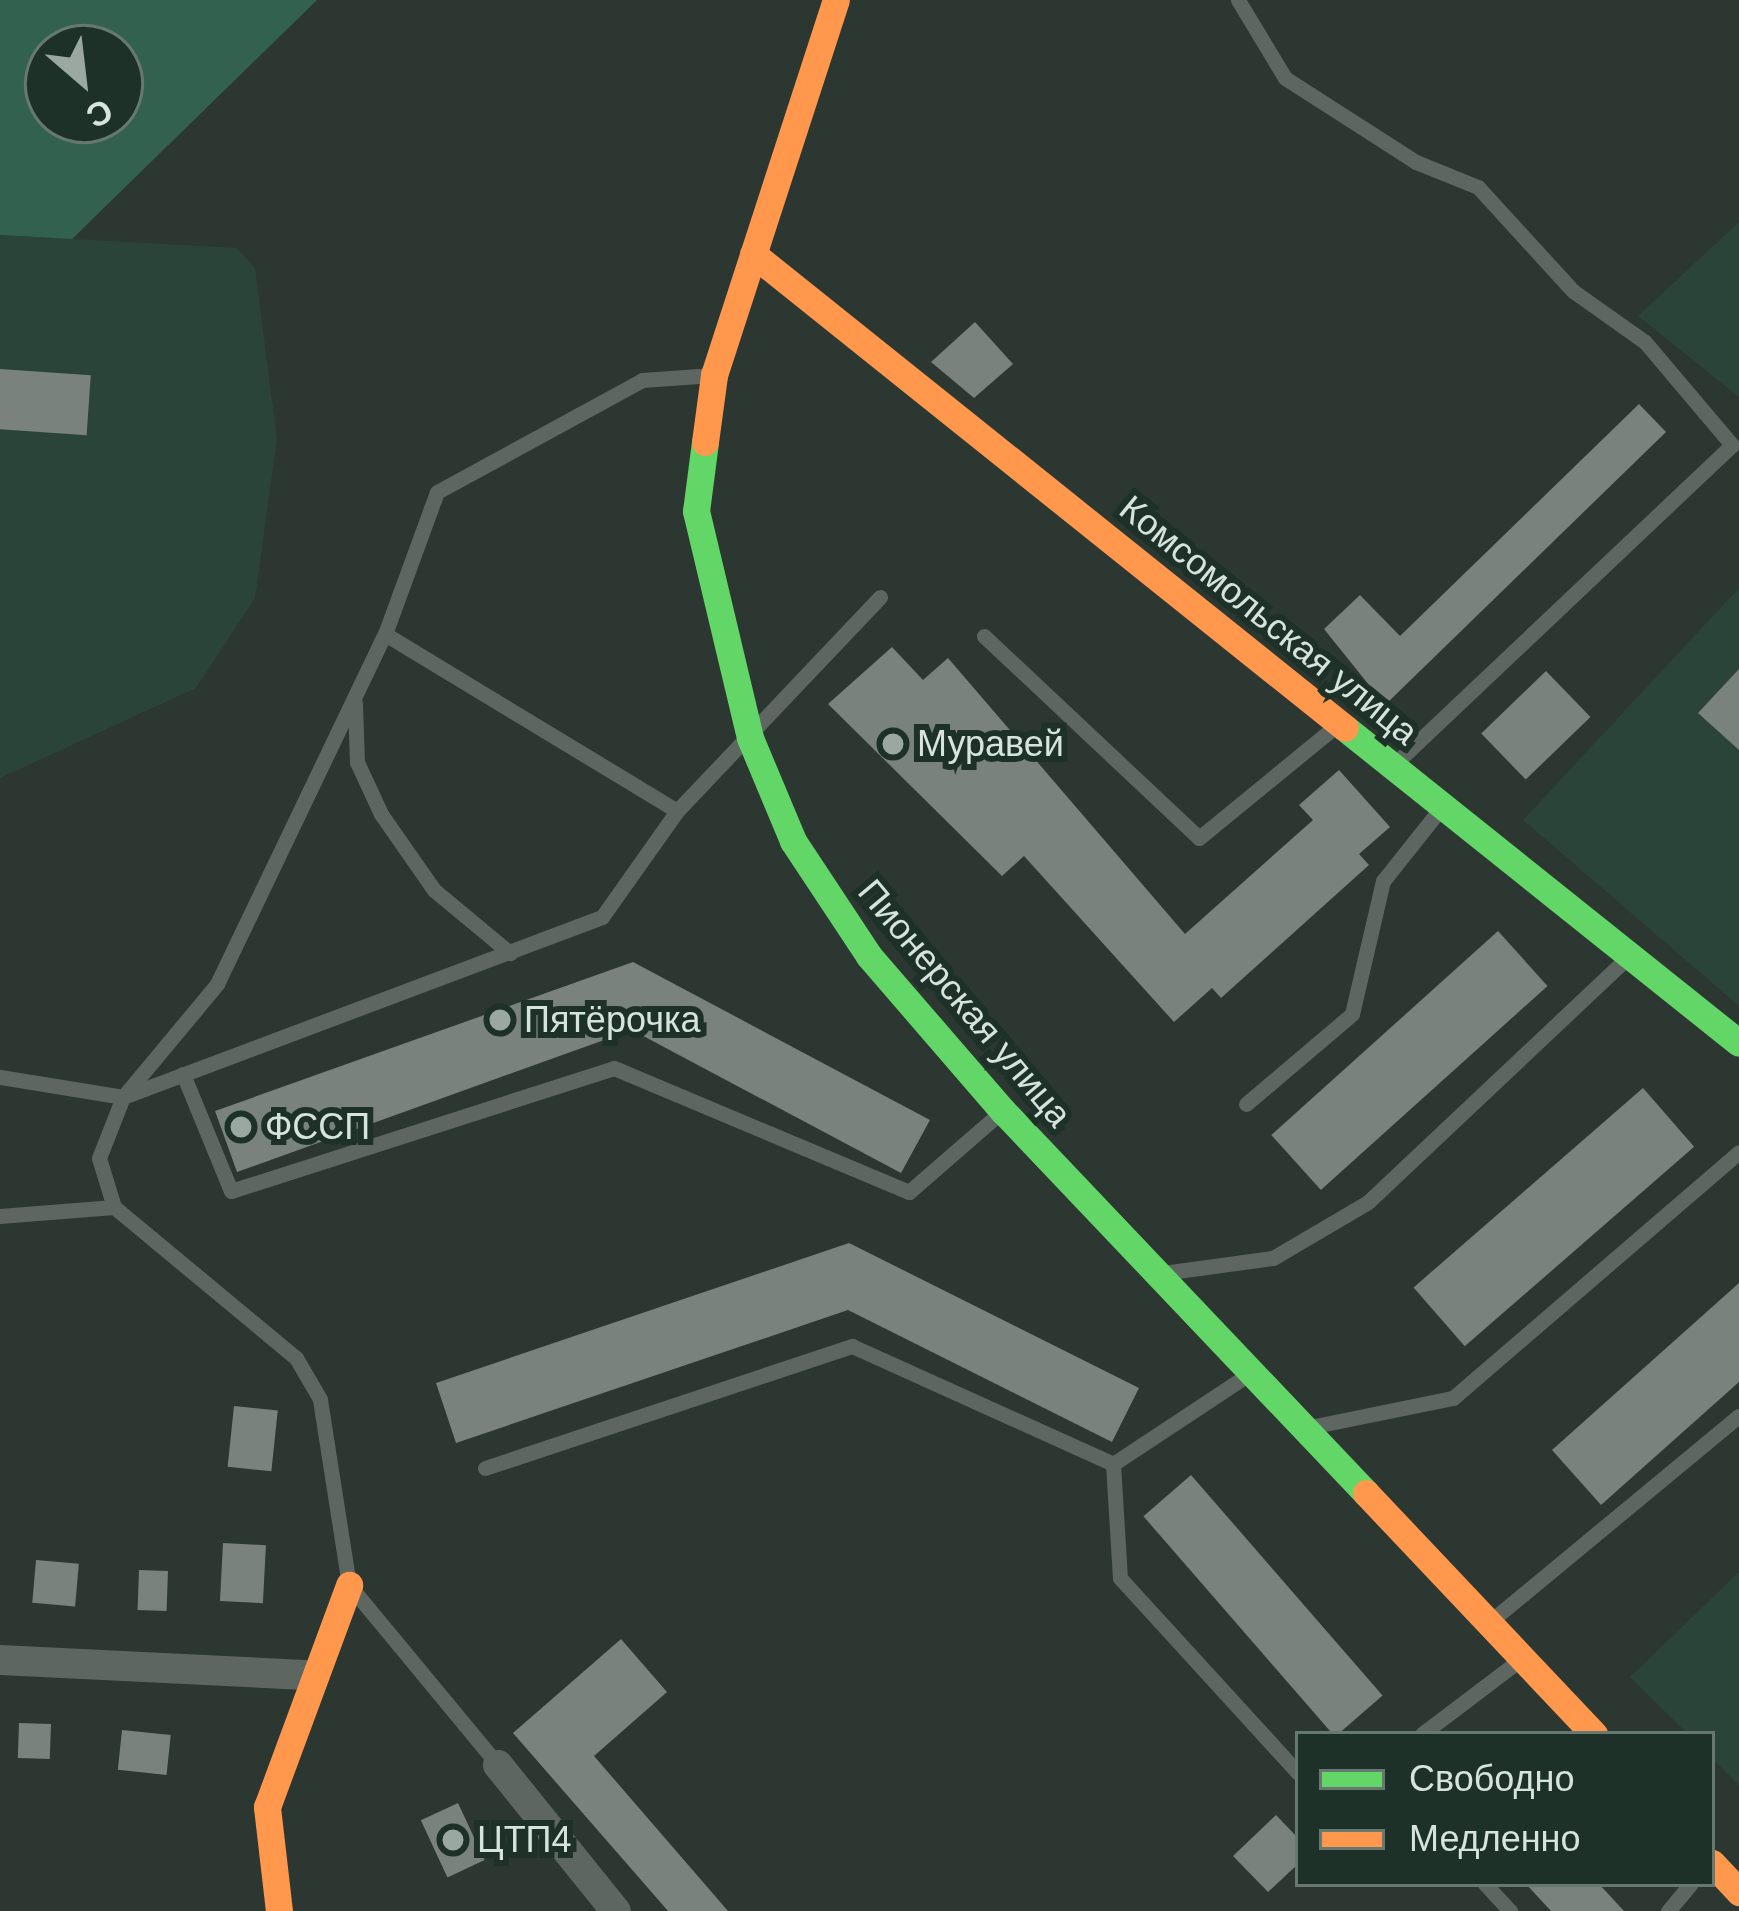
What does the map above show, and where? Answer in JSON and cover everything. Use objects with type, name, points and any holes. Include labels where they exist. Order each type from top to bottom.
[{"type":"main road","name":"Пионерская улица","points":[[836,0],[714,375],[696,511],[751,738],[793,841],[869,956],[1003,1111],[1295,1431],[1492,1620],[1591,1731]]},
{"type":"main road","name":"Комсомольская улица","points":[[753,254],[1343,720],[1443,806],[1633,952],[1739,1043]]},
{"type":"main road","points":[[279,1911],[267,1807],[310,1675],[349,1585]]},
{"type":"main road","points":[[1715,1866],[1739,1892]]},
{"type":"street","points":[[0,1660],[310,1675]]},
{"type":"street","points":[[498,1765],[616,1911]]},
{"type":"lane","points":[[1238,0],[1285,78],[1416,162],[1478,187],[1573,291],[1646,342],[1732,445],[1393,766]]},
{"type":"lane","points":[[498,1765],[349,1585],[320,1399],[296,1358],[114,1207],[99,1158],[123,1097],[217,984],[386,634],[437,492],[519,437],[642,380],[714,375]]},
{"type":"lane","points":[[0,1077],[123,1097],[602,917],[677,812],[880,597]]},
{"type":"lane","points":[[386,634],[677,812]]},
{"type":"lane","points":[[984,636],[1199,838],[1343,720]]},
{"type":"lane","points":[[355,700],[357,763],[381,814],[434,890],[510,953]]},
{"type":"lane","points":[[1246,1104],[1352,1014],[1383,881],[1443,806]]},
{"type":"lane","points":[[1152,1275],[1273,1258],[1368,1202],[1633,952]]},
{"type":"lane","points":[[183,1074],[231,1191],[614,1068],[909,1192],[1003,1111]]},
{"type":"lane","points":[[1295,1431],[1453,1398],[1739,1152]]},
{"type":"lane","points":[[0,1216],[114,1207]]},
{"type":"lane","points":[[485,1468],[852,1346],[1113,1464]]},
{"type":"lane","points":[[1113,1464],[1246,1376]]},
{"type":"lane","points":[[1492,1620],[1739,1416]]},
{"type":"lane","points":[[1113,1464],[1120,1578],[1295,1770]]},
{"type":"lane","points":[[1426,1731],[1523,1657]]},
{"type":"lane","points":[[1488,1887],[1510,1911]]},
{"type":"lane","points":[[1668,1911],[1688,1887]]},
{"type":"shaded area","points":[[0,0],[317,0],[72,239],[0,235]]},
{"type":"shaded area","points":[[1739,222],[1739,397],[1638,316]]},
{"type":"shaded area","points":[[0,235],[237,248],[255,268],[277,439],[255,598],[196,688],[0,778]]},
{"type":"shaded area","points":[[1739,588],[1739,1006],[1523,820]]},
{"type":"shaded area","points":[[1739,1572],[1739,1785],[1715,1761],[1715,1731],[1685,1731],[1630,1677]]},
{"type":"building","points":[[975,322],[1013,364],[974,398],[931,362]]},
{"type":"building","points":[[0,369],[91,375],[87,435],[0,429]]},
{"type":"building","points":[[1639,404],[1666,432],[1385,705],[1324,629],[1360,595],[1400,636]]},
{"type":"building","points":[[892,647],[923,680],[948,658],[1185,934],[1313,820],[1299,805],[1339,770],[1390,827],[1359,854],[1369,865],[1221,998],[1212,988],[1174,1022],[1024,856],[1002,876],[828,704]]},
{"type":"building","points":[[1739,669],[1739,750],[1698,713]]},
{"type":"building","points":[[1546,671],[1590,717],[1526,780],[1481,734]]},
{"type":"building","points":[[1498,931],[1548,986],[1321,1190],[1271,1135]]},
{"type":"building","points":[[633,962],[930,1120],[901,1173],[632,1030],[237,1172],[215,1111]]},
{"type":"building","points":[[1643,1088],[1694,1147],[1465,1346],[1414,1287]]},
{"type":"building","points":[[849,1243],[1139,1388],[1112,1442],[848,1310],[456,1443],[436,1383]]},
{"type":"building","points":[[1739,1283],[1739,1382],[1601,1505],[1552,1450]]},
{"type":"building","points":[[234,1406],[278,1411],[271,1471],[228,1467]]},
{"type":"building","points":[[1191,1475],[1383,1695],[1342,1731],[1330,1731],[1143,1516]]},
{"type":"building","points":[[223,1543],[266,1545],[263,1603],[220,1601]]},
{"type":"building","points":[[36,1560],[79,1564],[75,1607],[32,1603]]},
{"type":"building","points":[[139,1570],[168,1571],[167,1611],[138,1610]]},
{"type":"building","points":[[621,1639],[667,1692],[594,1756],[728,1911],[668,1911],[513,1733]]},
{"type":"building","points":[[19,1723],[51,1724],[50,1759],[18,1758]]},
{"type":"building","points":[[122,1730],[171,1735],[167,1775],[118,1770]]},
{"type":"building","name":"ЦТП4","points":[[458,1803],[485,1860],[447,1877],[421,1820]]},
{"type":"building","points":[[1276,1815],[1295,1835],[1295,1867],[1268,1892],[1233,1856]]},
{"type":"building","points":[[1529,1887],[1602,1887],[1624,1911],[1551,1911]]},
{"type":"traffic: fast","points":[[705,442],[696,511],[750,738],[793,841],[869,956],[1003,1111],[1366,1493]]},
{"type":"traffic: fast","points":[[1345,728],[1739,1043]]},
{"type":"traffic: slow","points":[[705,442],[714,375],[836,0]]},
{"type":"traffic: slow","points":[[753,254],[1345,728]]},
{"type":"traffic: slow","points":[[1366,1493],[1591,1731]]},
{"type":"traffic: slow","points":[[279,1911],[267,1807],[349,1585]]},
{"type":"traffic: slow","points":[[1715,1866],[1739,1892]]},
{"type":"place","name":"Муравей","points":[[893,744]]},
{"type":"place","name":"Пятёрочка","points":[[500,1020]]},
{"type":"place","name":"ФССП","points":[[241,1127]]},
{"type":"place","name":"ЦТП4","points":[[453,1840]]}]
